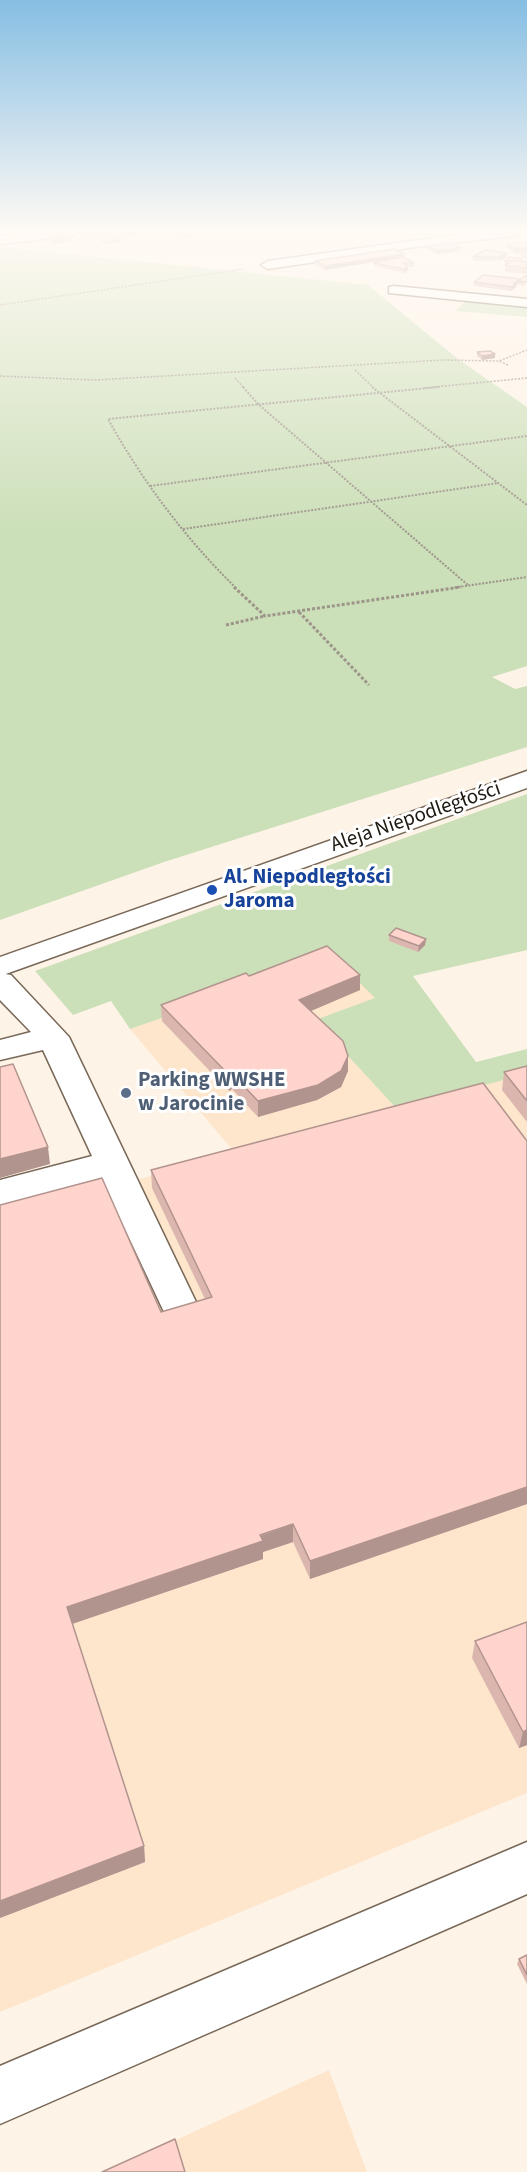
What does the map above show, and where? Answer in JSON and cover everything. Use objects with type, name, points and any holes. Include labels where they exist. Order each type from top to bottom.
[{"type":"street","name":"Aleja Niepodległości","points":[[0,967],[527,779]]},
{"type":"street","points":[[0,982],[53,1037],[177,1302]]},
{"type":"street","points":[[0,1050],[53,1037]]},
{"type":"street","points":[[0,1193],[112,1163]]},
{"type":"street","points":[[0,2095],[527,1868]]},
{"type":"path","points":[[0,376],[95,380],[443,360],[499,361],[527,350]]},
{"type":"path","points":[[499,361],[508,365]]},
{"type":"path","points":[[355,370],[378,392],[527,505]]},
{"type":"path","points":[[235,378],[258,404],[469,586]]},
{"type":"path","points":[[265,616],[243,597],[182,529],[129,458],[108,419],[527,378]]},
{"type":"path","points":[[150,486],[527,436]]},
{"type":"path","points":[[182,529],[498,483]]},
{"type":"path","points":[[226,625],[265,616],[527,578]]},
{"type":"path","points":[[298,611],[369,685]]},
{"type":"shaded area","points":[[335,958],[376,998],[315,1020],[396,1108],[527,1074],[527,1793],[0,2012],[0,1217],[235,1153],[130,1029]]},
{"type":"shaded area","points":[[329,2070],[367,2172],[106,2172]]},
{"type":"green space","points":[[0,333],[427,333],[458,359],[527,407],[527,666],[492,677],[515,689],[527,686],[527,747],[164,862],[0,920]]},
{"type":"green space","points":[[527,794],[527,950],[413,976],[476,1062],[527,1049],[527,1074],[396,1108],[315,1020],[375,998],[335,958],[130,1029],[111,1001],[73,1015],[35,971]]},
{"type":"building","points":[[490,351],[495,354],[482,356],[477,352]]},
{"type":"building","points":[[396,928],[426,939],[419,946],[389,935]]},
{"type":"building","points":[[327,946],[360,975],[299,1000],[343,1041],[348,1056],[341,1071],[318,1085],[258,1101],[232,1074],[229,1075],[161,1005],[246,973],[249,976]]},
{"type":"building","points":[[13,1064],[48,1147],[0,1159],[0,1067]]},
{"type":"building","points":[[527,1066],[527,1101],[504,1072]]},
{"type":"building","points":[[483,1083],[527,1141],[527,1487],[310,1561],[293,1524],[260,1535],[263,1541],[67,1607],[144,1846],[0,1901],[0,1205],[102,1178],[161,1312],[212,1297],[151,1170]]},
{"type":"building","points":[[527,1622],[527,1730],[523,1732],[475,1641]]},
{"type":"building","points":[[527,1955],[527,1975],[519,1959]]},
{"type":"building","points":[[175,2139],[185,2172],[102,2172]]},
{"type":"place","name":"Al. Niepodległości Jaroma","points":[[212,890]]},
{"type":"place","name":"Parking WWSHE w Jarocinie","points":[[126,1093]]}]
